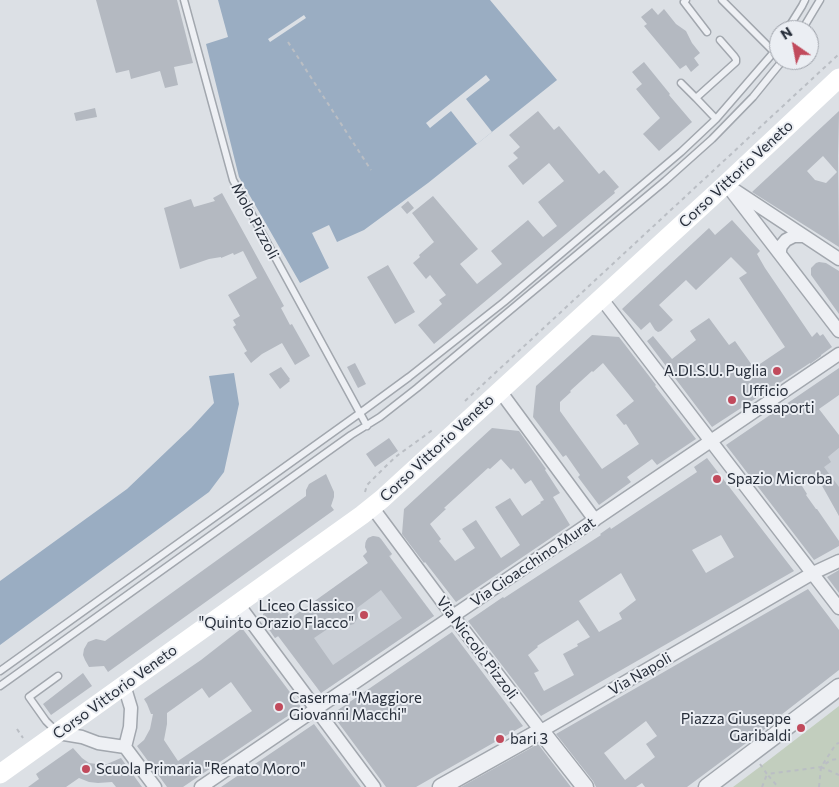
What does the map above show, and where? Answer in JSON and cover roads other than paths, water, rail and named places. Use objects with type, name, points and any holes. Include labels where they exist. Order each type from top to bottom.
[{"type":"main road","name":"Corso Vittorio Veneto","points":[[0,774],[238,604],[368,500],[500,390],[839,78]]},
{"type":"street","points":[[726,184],[836,257]]},
{"type":"street","points":[[726,184],[839,331]]},
{"type":"street","points":[[780,254],[781,246],[786,240],[794,236],[802,236]]},
{"type":"street","points":[[601,298],[839,608]]},
{"type":"street","name":"Via Gioacchino Murat","points":[[201,787],[839,354]]},
{"type":"street","points":[[500,390],[596,520]]},
{"type":"street","name":"Via Niccolò Pizzoli","points":[[368,500],[453,616],[585,787]]},
{"type":"street","name":"Via Napoli","points":[[441,787],[813,574],[839,561]]},
{"type":"street","points":[[238,604],[374,787]]},
{"type":"street","points":[[124,685],[131,708],[130,728],[125,747]]},
{"type":"street","points":[[707,787],[839,687]]},
{"type":"street","points":[[58,733],[82,737],[98,743],[125,747],[155,787]]},
{"type":"lane","name":"Molo Pizzoli","points":[[184,0],[232,180],[367,426]]},
{"type":"lane","points":[[686,0],[684,2],[707,32]]},
{"type":"lane","points":[[722,0],[769,46]]},
{"type":"lane","points":[[793,20],[805,0]]},
{"type":"lane","points":[[808,20],[820,0]]},
{"type":"lane","points":[[696,98],[736,62],[734,56],[720,40]]},
{"type":"lane","points":[[0,671],[360,413],[504,302],[681,152],[716,119],[769,61]]},
{"type":"lane","points":[[0,686],[351,435],[380,417],[417,388],[665,181],[733,118],[753,97],[774,70]]},
{"type":"lane","points":[[681,83],[716,119]]},
{"type":"lane","points":[[58,676],[29,697],[46,721],[58,733]]},
{"type":"water","points":[[218,0],[490,0],[557,80],[428,183],[364,230],[337,242],[329,225],[312,233],[329,268],[300,283],[239,177],[206,44],[228,37]]},
{"type":"water","points":[[234,373],[239,404],[224,472],[209,492],[0,645],[0,581],[127,489],[191,428],[214,403],[209,376]]},
{"type":"place","name":"A.DI.S.U. Puglia","points":[[777,371]]},
{"type":"place","name":"Ufficio Passaporti","points":[[732,400]]},
{"type":"place","name":"Spazio Microba","points":[[717,479]]},
{"type":"place","name":"Liceo Classico \"Quinto Orazio Flacco\"","points":[[364,615]]},
{"type":"place","name":"Caserma \"Maggiore Giovanni Macchi\"","points":[[279,707]]},
{"type":"place","name":"Piazza Giuseppe Garibaldi","points":[[801,728]]},
{"type":"place","name":"bari 3","points":[[500,739]]},
{"type":"place","name":"Scuola Primaria \"Renato Moro\"","points":[[86,769]]}]
